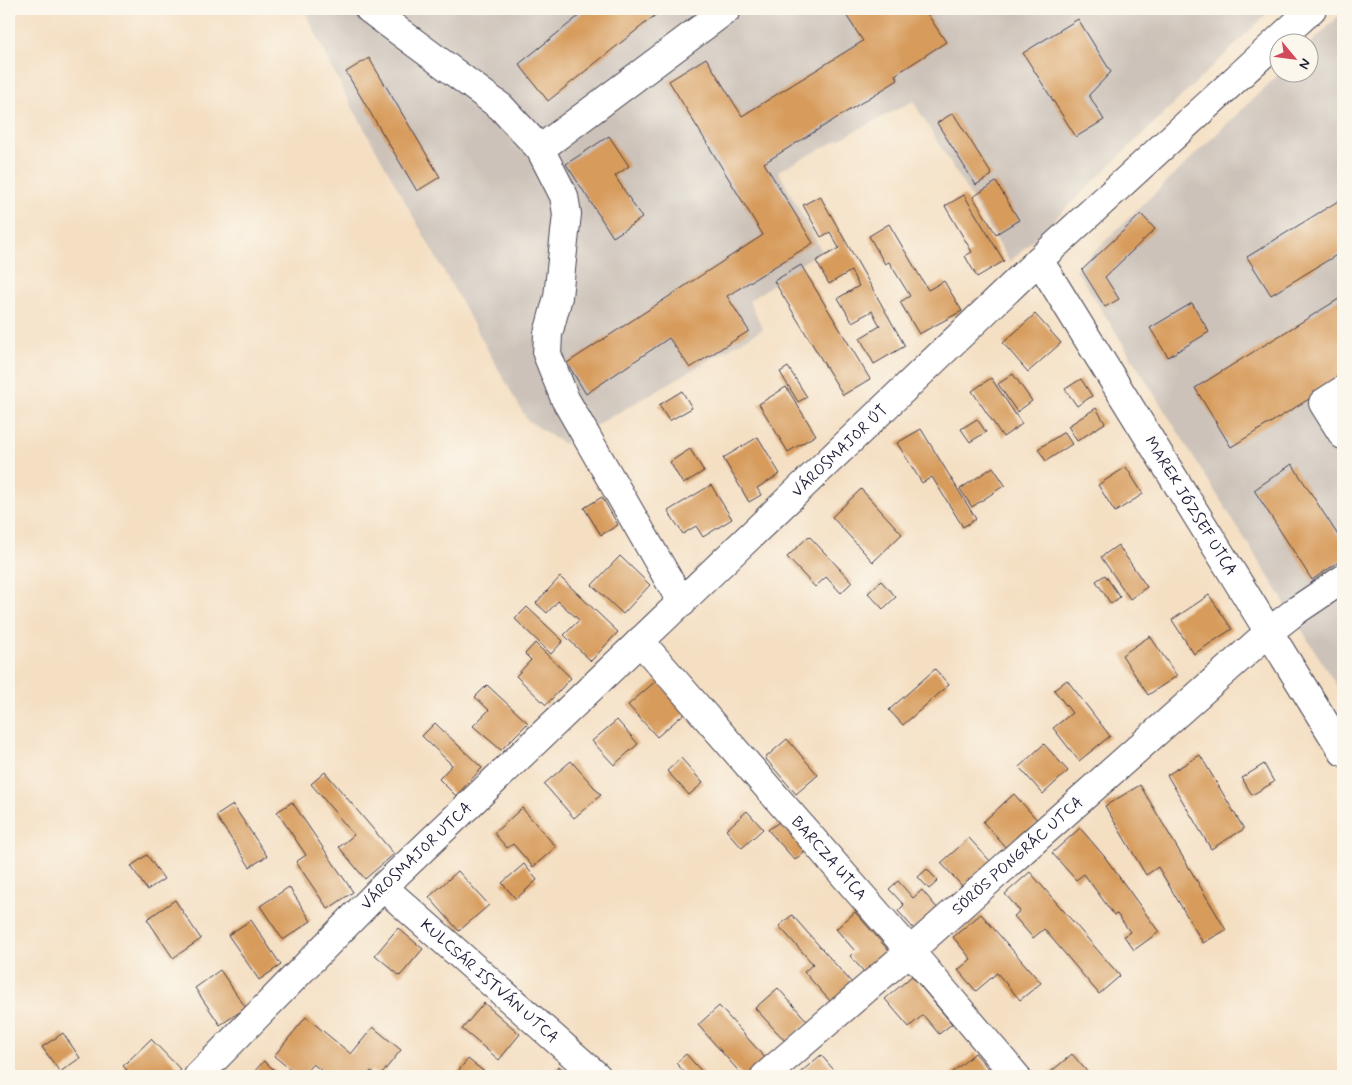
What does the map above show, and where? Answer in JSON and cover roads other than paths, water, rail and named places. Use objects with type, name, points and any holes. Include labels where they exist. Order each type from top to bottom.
[{"type":"street","points":[[369,9],[501,107],[540,149],[564,196],[567,214],[558,297],[548,334],[547,354],[565,399],[682,602]]},
{"type":"street","points":[[540,149],[727,9]]},
{"type":"street","name":"VÁROSMAJOR ÚT","points":[[640,641],[1039,260],[1312,9]]},
{"type":"street","name":"MAREK JÓZSEF UTCA","points":[[1039,260],[1343,752]]},
{"type":"street","points":[[1343,390],[1323,403],[1343,435]]},
{"type":"street","name":"SÖRÖS PONGRÁC UTCA","points":[[765,1076],[910,951],[1269,632],[1297,610],[1343,579]]},
{"type":"street","name":"VÁROSMAJOR UTCA","points":[[198,1076],[383,887],[640,641]]},
{"type":"street","name":"BARCZA UTCA","points":[[640,641],[910,951],[1016,1076]]},
{"type":"street","name":"KULCSÁR ISTVÁN UTCA","points":[[383,887],[597,1076]]}]
